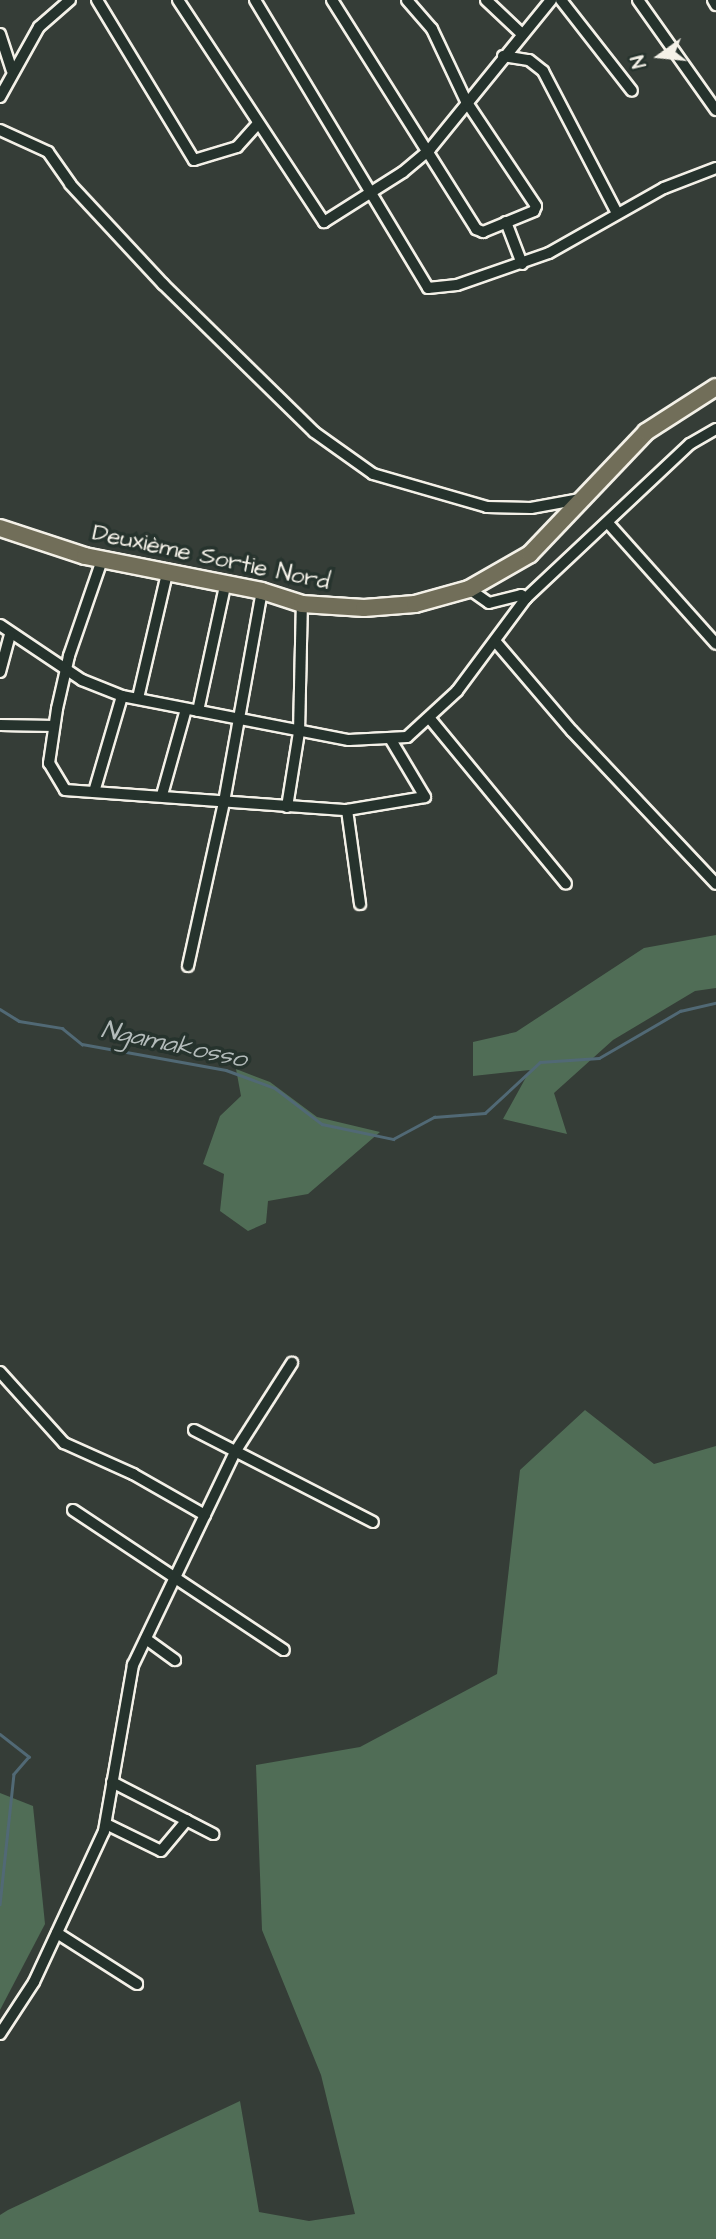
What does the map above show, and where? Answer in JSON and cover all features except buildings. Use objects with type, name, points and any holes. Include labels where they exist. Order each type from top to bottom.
[{"type":"main road","name":"Deuxième Sortie Nord","points":[[0,528],[102,560],[225,586],[262,591],[302,604],[389,607],[469,589],[530,554],[646,432],[716,387]]},
{"type":"street","points":[[97,0],[194,160],[237,147],[258,124]]},
{"type":"street","points":[[178,0],[319,219],[328,221],[369,191],[403,172],[429,149],[551,0]]},
{"type":"street","points":[[255,0],[428,288],[457,285],[522,264],[572,241],[617,213],[716,168]]},
{"type":"street","points":[[332,0],[405,121],[429,149],[476,229],[483,232],[534,211],[536,206],[466,101],[432,29],[407,0]]},
{"type":"street","points":[[486,0],[522,34]]},
{"type":"street","points":[[561,0],[632,90]]},
{"type":"street","points":[[638,0],[716,110]]},
{"type":"street","points":[[713,0],[716,5]]},
{"type":"street","points":[[0,97],[12,70],[38,27],[65,1]]},
{"type":"street","points":[[1,38],[12,70]]},
{"type":"street","points":[[503,56],[528,60],[543,71],[617,213]]},
{"type":"street","points":[[0,130],[48,152],[70,184],[163,284],[314,432],[373,474],[487,507],[531,508],[584,498]]},
{"type":"street","points":[[506,222],[522,264]]},
{"type":"street","points":[[0,625],[10,635],[65,669],[122,696],[349,740],[391,740],[407,737],[431,720],[526,598],[690,444],[716,429]]},
{"type":"street","points":[[608,523],[716,644]]},
{"type":"street","points":[[102,560],[65,669],[54,726],[50,763],[65,790],[346,810],[425,797],[391,740]]},
{"type":"street","points":[[138,698],[167,573]]},
{"type":"street","points":[[198,711],[225,586]]},
{"type":"street","points":[[469,589],[489,603],[517,595],[526,598]]},
{"type":"street","points":[[187,966],[224,803],[262,591]]},
{"type":"street","points":[[287,807],[299,732],[302,604]]},
{"type":"street","points":[[0,672],[10,635]]},
{"type":"street","points":[[495,640],[572,732],[716,884]]},
{"type":"street","points":[[94,792],[122,696]]},
{"type":"street","points":[[162,795],[186,709]]},
{"type":"street","points":[[431,720],[566,884]]},
{"type":"street","points":[[0,725],[54,726]]},
{"type":"street","points":[[346,810],[360,904]]},
{"type":"street","points":[[0,2034],[34,1982],[106,1824],[127,1686],[146,1639],[235,1452],[292,1363]]},
{"type":"street","points":[[0,1372],[64,1443],[133,1474],[205,1515]]},
{"type":"street","points":[[194,1430],[373,1522]]},
{"type":"street","points":[[73,1510],[284,1650]]},
{"type":"street","points":[[146,1639],[175,1660]]},
{"type":"street","points":[[112,1782],[213,1834]]},
{"type":"street","points":[[106,1824],[161,1851],[187,1820]]},
{"type":"street","points":[[57,1933],[137,1984]]},
{"type":"green space","points":[[716,935],[716,988],[695,991],[613,1040],[554,1093],[567,1134],[503,1119],[530,1070],[473,1076],[473,1042],[516,1032],[644,948]]},
{"type":"green space","points":[[236,1069],[270,1082],[317,1117],[380,1132],[308,1194],[268,1201],[266,1223],[248,1231],[220,1211],[224,1174],[203,1164],[220,1116],[241,1096]]},
{"type":"green space","points":[[585,1410],[654,1464],[716,1446],[716,2239],[0,2239],[0,2215],[8,2210],[240,2101],[259,2212],[309,2221],[355,2214],[321,2075],[262,1930],[256,1765],[360,1747],[497,1674],[520,1470]]},
{"type":"green space","points":[[0,1793],[33,1806],[45,1924],[0,2010]]},
{"type":"waterway","name":"Ngamakosso","points":[[0,1009],[19,1021],[62,1028],[82,1044],[226,1070],[275,1088],[322,1124],[393,1139],[434,1117],[485,1113],[540,1062],[599,1058],[680,1011],[716,1003]]},
{"type":"waterway","points":[[0,1734],[29,1757],[14,1774],[0,1904]]}]
